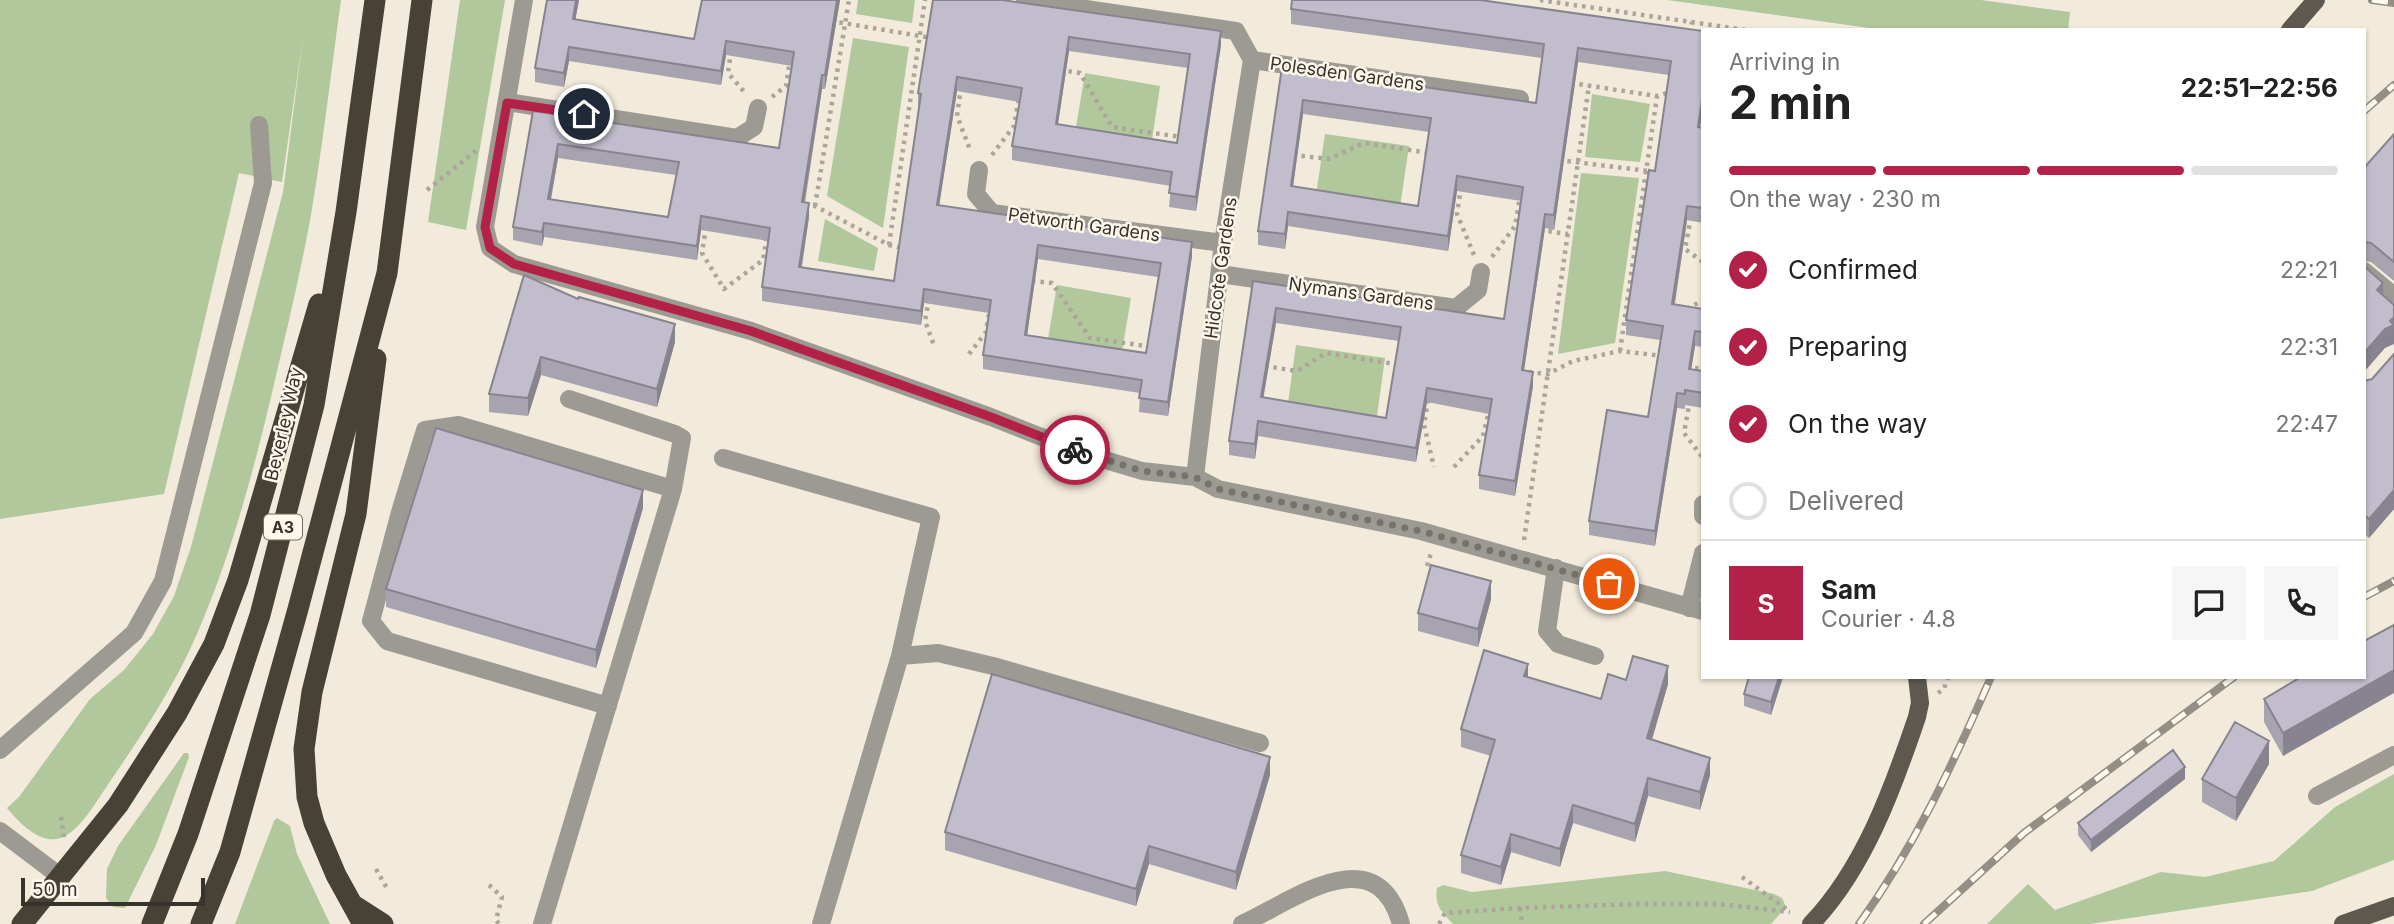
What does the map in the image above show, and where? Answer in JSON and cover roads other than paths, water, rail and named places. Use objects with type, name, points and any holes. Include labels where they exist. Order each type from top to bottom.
[{"type":"highway","name":"Beverley Way","points":[[152,924],[188,834],[260,615],[314,405],[346,212],[375,0]]},
{"type":"highway","name":"A3","points":[[201,924],[230,852],[387,273],[422,0]]},
{"type":"highway","points":[[22,924],[118,805],[177,713],[214,644],[238,580],[346,212]]},
{"type":"highway","points":[[383,924],[359,915],[335,875],[314,823],[307,797],[304,749],[312,692],[356,514],[387,273]]},
{"type":"main road","points":[[2292,28],[2316,0]]},
{"type":"main road","points":[[1811,924],[1856,861],[1882,808],[1917,717],[1920,703],[1917,679]]},
{"type":"main road","points":[[2343,924],[2394,906]]},
{"type":"street","points":[[524,0],[485,227],[490,248],[514,264],[751,331],[991,417],[1082,453],[1142,471],[1195,477],[1218,489],[1421,531],[1696,609],[1701,569]]},
{"type":"street","name":"Polesden Gardens","points":[[1025,0],[1236,31],[1252,60],[1520,99]]},
{"type":"street","name":"Hidcote Gardens","points":[[1195,477],[1223,243],[1252,60]]},
{"type":"street","points":[[507,103],[737,138],[754,127],[758,108]]},
{"type":"street","points":[[0,751],[134,633],[163,581],[263,183],[259,125]]},
{"type":"street","name":"Petworth Gardens","points":[[979,170],[976,194],[992,213],[1223,243]]},
{"type":"street","name":"Nymans Gardens","points":[[1220,274],[1456,308],[1478,290],[1481,272]]},
{"type":"street","points":[[2366,273],[2394,296]]},
{"type":"street","points":[[542,924],[673,489],[682,438],[569,399]]},
{"type":"street","points":[[608,706],[387,641],[371,621],[400,512],[425,430],[459,425],[673,489]]},
{"type":"street","points":[[723,458],[931,517],[900,656],[821,924]]},
{"type":"street","points":[[1556,568],[1547,631],[1558,644],[1595,656]]},
{"type":"street","points":[[900,656],[938,653],[993,666],[1260,743]]},
{"type":"street","points":[[2317,796],[2394,755]]},
{"type":"street","points":[[0,831],[61,877]]},
{"type":"street","points":[[1242,924],[1313,888],[1331,881],[1353,880],[1369,883],[1382,890],[1394,901],[1401,924]]},
{"type":"railway","points":[[2372,0],[2394,3]]},
{"type":"railway","points":[[2366,109],[2394,85]]},
{"type":"railway","points":[[2366,596],[2394,581]]},
{"type":"railway","points":[[1859,924],[1898,865],[1932,804],[1990,679]]},
{"type":"railway","points":[[1924,924],[2024,833],[2231,679]]}]
